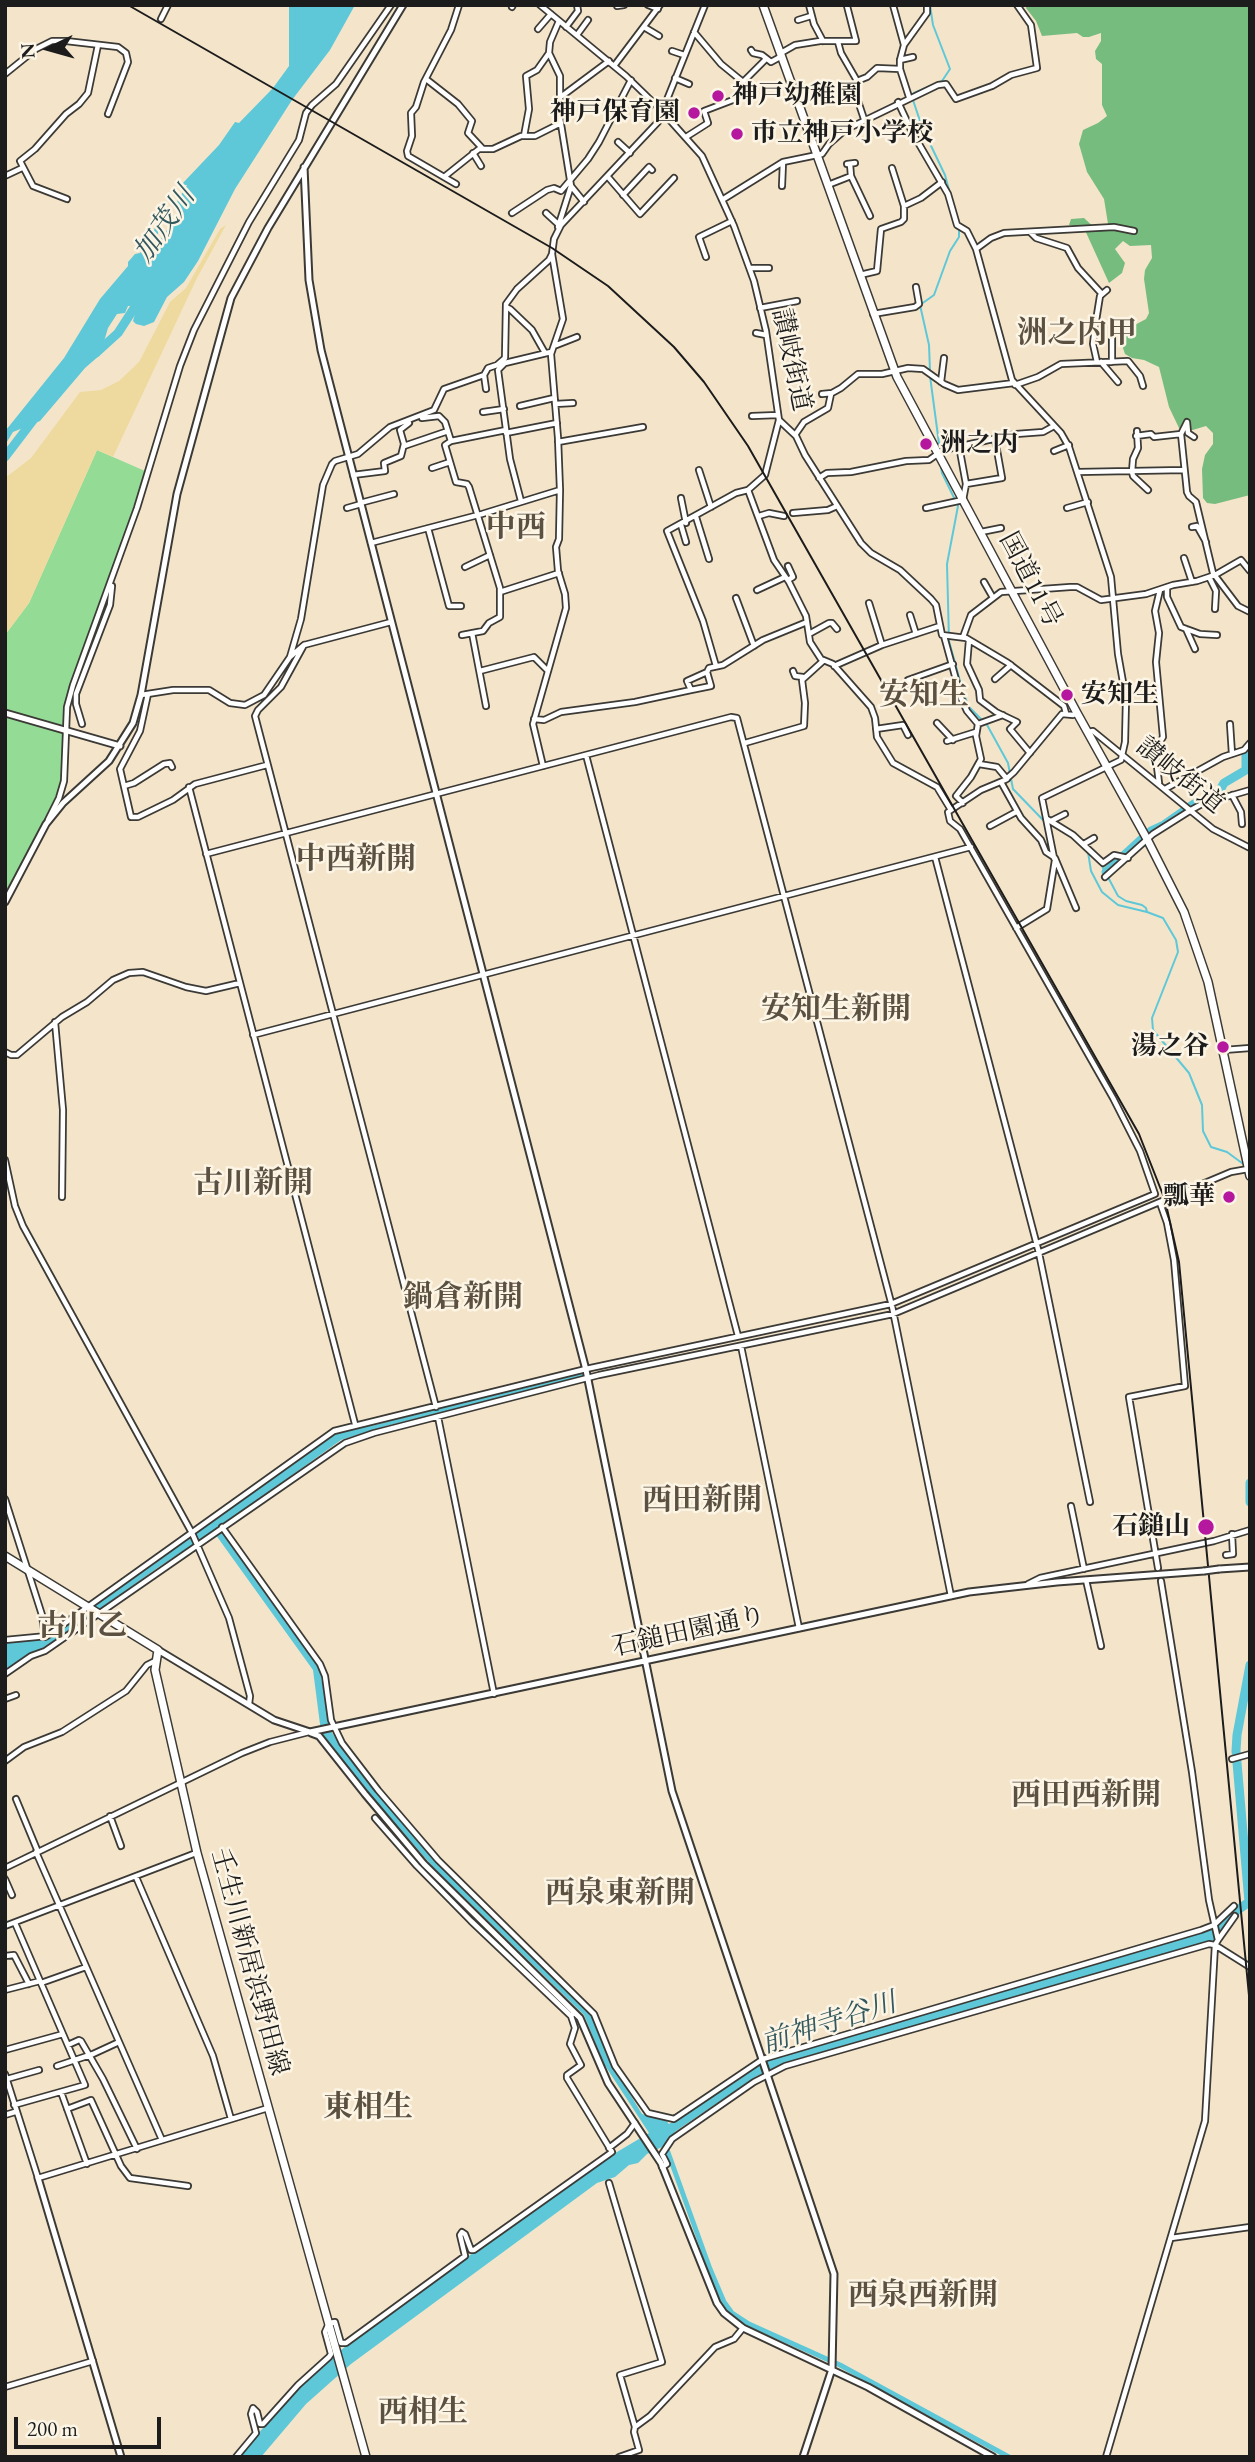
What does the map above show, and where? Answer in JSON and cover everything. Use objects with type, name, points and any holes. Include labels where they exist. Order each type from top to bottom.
[{"type":"main road","name":"国道11号","points":[[762,5],[895,371],[1087,733],[1173,887],[1209,982],[1247,1144],[1249,1172]]},
{"type":"main road","points":[[5,1556],[158,1650]]},
{"type":"main road","name":"壬生川新居浜野田線","points":[[158,1650],[155,1661],[197,1853],[366,2457]]},
{"type":"street","points":[[161,19],[168,5]]},
{"type":"street","points":[[5,902],[59,798],[64,781],[71,692],[137,508],[180,366],[207,300],[255,210],[299,140],[306,113],[337,84],[391,5]]},
{"type":"street","points":[[267,765],[189,787],[173,800],[134,818],[130,817],[120,769],[136,741],[177,494],[224,318],[240,278],[402,5]]},
{"type":"street","points":[[456,184],[408,156],[407,151],[412,136],[411,113],[451,30],[459,5]]},
{"type":"street","name":"讃岐街道","points":[[540,5],[631,80],[702,156],[750,268],[766,335],[779,418],[795,435],[836,506],[866,548],[901,570],[936,605],[961,698],[978,724]]},
{"type":"street","points":[[617,6],[624,5]]},
{"type":"street","points":[[614,66],[659,7],[649,5]]},
{"type":"street","points":[[557,231],[656,125],[705,5]]},
{"type":"street","points":[[809,5],[811,16],[823,41]]},
{"type":"street","points":[[894,5],[904,45],[900,69],[909,97]]},
{"type":"street","points":[[904,45],[928,13],[927,5]]},
{"type":"street","points":[[722,200],[783,162],[822,154],[839,134],[909,97],[943,83],[956,99],[992,86],[1011,75],[1037,68],[1032,31],[1017,5]]},
{"type":"street","points":[[566,27],[578,12],[578,6]]},
{"type":"street","points":[[751,50],[771,62],[794,45],[823,41],[856,41],[847,6]]},
{"type":"street","points":[[538,29],[551,15]]},
{"type":"street","points":[[798,20],[811,16]]},
{"type":"street","points":[[577,35],[588,20]]},
{"type":"street","points":[[520,147],[529,109],[526,76],[537,70],[549,53],[550,42],[559,21]]},
{"type":"street","points":[[644,27],[659,36]]},
{"type":"street","points":[[680,142],[708,123],[704,111],[745,97],[743,82],[721,64],[694,32]]},
{"type":"street","points":[[5,74],[47,42],[66,41],[118,47],[124,50],[128,58],[127,66],[108,114]]},
{"type":"street","points":[[838,42],[841,54],[857,81],[856,95],[864,119]]},
{"type":"street","points":[[67,199],[33,186],[22,168],[21,160],[35,149],[88,93],[98,45]]},
{"type":"street","points":[[672,51],[684,55]]},
{"type":"street","points":[[549,53],[560,76],[561,123],[570,178],[572,186],[584,202]]},
{"type":"street","points":[[901,60],[913,57]]},
{"type":"street","points":[[743,82],[766,59]]},
{"type":"street","points":[[561,97],[609,61]]},
{"type":"street","points":[[857,81],[877,68],[900,69]]},
{"type":"street","points":[[676,78],[689,84]]},
{"type":"street","points":[[426,79],[458,104],[472,121],[467,133],[482,148]]},
{"type":"street","points":[[512,214],[547,190],[554,188],[561,191],[588,159],[604,134],[631,80]]},
{"type":"street","points":[[643,112],[654,102]]},
{"type":"street","points":[[898,103],[942,181],[957,225],[967,231],[976,249],[1014,384],[1069,445],[1109,569],[1126,699],[1125,742],[1121,761],[1044,796],[1055,859],[1076,908]]},
{"type":"street","points":[[444,177],[482,148],[493,149],[521,136],[542,134],[561,123]]},
{"type":"street","points":[[618,142],[630,153]]},
{"type":"street","points":[[473,153],[481,166]]},
{"type":"street","points":[[782,186],[783,162]]},
{"type":"street","points":[[850,164],[852,176],[862,193],[870,216]]},
{"type":"street","points":[[304,167],[304,199],[314,316],[370,543],[586,1369],[672,1791],[834,2274],[832,2364],[803,2457]]},
{"type":"street","points":[[623,195],[638,182],[649,167],[652,170]]},
{"type":"street","points":[[5,176],[22,168]]},
{"type":"street","points":[[859,275],[877,271],[881,229],[904,219],[904,206],[892,168]]},
{"type":"street","points":[[827,185],[852,176]]},
{"type":"street","points":[[608,177],[640,214],[674,178]]},
{"type":"street","points":[[904,206],[921,198],[942,181]]},
{"type":"street","points":[[522,501],[510,459],[498,370],[506,354],[505,307],[514,293],[549,260],[572,186]]},
{"type":"street","points":[[289,193],[299,194],[304,199]]},
{"type":"street","points":[[546,213],[558,224]]},
{"type":"street","points":[[706,257],[699,237],[732,221]]},
{"type":"street","points":[[976,249],[997,235],[1114,227],[1134,232]]},
{"type":"street","points":[[1030,232],[1036,238],[1066,248],[1078,268],[1101,293]]},
{"type":"street","points":[[744,252],[752,251]]},
{"type":"street","points":[[544,766],[533,724],[566,608],[556,547],[559,539],[560,489],[550,350],[562,320],[552,254]]},
{"type":"street","points":[[750,268],[769,268]]},
{"type":"street","points":[[873,314],[915,307],[919,304],[916,287]]},
{"type":"street","points":[[1101,293],[1107,290]]},
{"type":"street","points":[[1101,293],[1093,344],[1099,362],[1118,382]]},
{"type":"street","points":[[760,307],[797,301]]},
{"type":"street","points":[[505,307],[550,350]]},
{"type":"street","points":[[1112,329],[1112,362]]},
{"type":"street","points":[[756,333],[766,335]]},
{"type":"street","points":[[486,389],[484,375],[488,368],[550,350],[577,337]]},
{"type":"street","points":[[941,382],[944,358]]},
{"type":"street","points":[[502,362],[505,371]]},
{"type":"street","points":[[822,394],[832,393],[858,374],[908,368],[923,369],[951,388],[966,390],[1014,384],[1038,377],[1061,364],[1099,362],[1130,362],[1140,376],[1143,386]]},
{"type":"street","points":[[1140,376],[1149,374]]},
{"type":"street","points":[[353,475],[385,471],[384,463],[401,456],[403,446],[400,430],[434,410],[440,394],[446,388],[484,375]]},
{"type":"street","points":[[795,435],[804,422],[828,408],[832,393]]},
{"type":"street","points":[[520,406],[555,401],[573,403]]},
{"type":"street","points":[[483,412],[504,409]]},
{"type":"street","points":[[290,657],[301,619],[323,485],[335,461],[363,451],[390,426],[415,419],[439,416],[445,422],[451,441]]},
{"type":"street","points":[[716,666],[703,621],[667,531],[736,493],[748,490],[767,472],[779,418],[752,416]]},
{"type":"street","points":[[1194,437],[1188,433],[1186,422],[1181,434],[1187,492],[1196,502],[1215,575],[1238,606],[1250,611]]},
{"type":"street","points":[[462,635],[484,631],[489,623],[500,617],[500,592],[469,487],[456,482],[445,445],[451,441],[557,423]]},
{"type":"street","points":[[820,478],[827,473],[929,460],[943,450],[1016,434],[1043,432],[1054,426]]},
{"type":"street","points":[[558,442],[643,427]]},
{"type":"street","points":[[403,446],[448,431]]},
{"type":"street","points":[[1148,490],[1132,472],[1133,459],[1138,448],[1137,433],[1151,434],[1154,437],[1181,434]]},
{"type":"street","points":[[966,484],[1002,478],[995,439]]},
{"type":"street","points":[[1054,451],[1069,445]]},
{"type":"street","points":[[959,446],[966,484],[963,516]]},
{"type":"street","points":[[432,468],[450,462]]},
{"type":"street","points":[[699,470],[711,507]]},
{"type":"street","points":[[1078,471],[1184,470]]},
{"type":"street","points":[[370,543],[477,515],[560,489]]},
{"type":"street","points":[[748,490],[774,560],[807,622],[810,642],[823,661]]},
{"type":"street","points":[[347,508],[394,494]]},
{"type":"street","points":[[681,498],[687,541]]},
{"type":"street","points":[[926,508],[964,502]]},
{"type":"street","points":[[1067,508],[1088,502]]},
{"type":"street","points":[[793,513],[828,510],[836,506]]},
{"type":"street","points":[[759,516],[769,513],[784,516]]},
{"type":"street","points":[[696,516],[709,559]]},
{"type":"street","points":[[1192,527],[1197,526],[1206,542]]},
{"type":"street","points":[[980,532],[1001,527]]},
{"type":"street","points":[[428,528],[449,606],[461,606]]},
{"type":"street","points":[[466,567],[490,555]]},
{"type":"street","points":[[1184,558],[1192,582]]},
{"type":"street","points":[[962,637],[971,615],[1001,592],[1077,587],[1101,600],[1192,582],[1215,575],[1241,560],[1250,571]]},
{"type":"street","points":[[757,590],[793,577],[788,566]]},
{"type":"street","points":[[500,592],[559,573]]},
{"type":"street","points":[[1209,577],[1216,592],[1215,609]]},
{"type":"street","points":[[984,582],[993,596]]},
{"type":"street","points":[[82,724],[76,694],[110,605],[113,591],[111,584]]},
{"type":"street","points":[[1167,587],[1167,597],[1181,627],[1200,634],[1216,635]]},
{"type":"street","points":[[1159,784],[1155,750],[1163,737],[1156,662],[1159,633],[1155,611],[1160,590]]},
{"type":"street","points":[[1216,599],[1229,594]]},
{"type":"street","points":[[736,598],[754,646]]},
{"type":"street","points":[[869,604],[881,645]]},
{"type":"street","points":[[911,615],[916,634]]},
{"type":"street","points":[[145,695],[186,689],[209,690],[230,703],[245,705],[264,695],[290,657],[304,645],[391,622]]},
{"type":"street","points":[[691,690],[687,681],[807,622]]},
{"type":"street","points":[[809,634],[830,623],[837,629]]},
{"type":"street","points":[[834,666],[881,645],[940,626]]},
{"type":"street","points":[[1186,629],[1195,649]]},
{"type":"street","points":[[472,633],[485,706]]},
{"type":"street","points":[[944,636],[969,640],[1011,665],[1064,706],[1066,713]]},
{"type":"street","points":[[969,640],[967,664],[979,690],[980,700],[1017,722],[1010,729],[1030,753]]},
{"type":"street","points":[[304,645],[281,687],[256,712],[267,765],[436,1407]]},
{"type":"street","points":[[480,671],[534,657],[548,671]]},
{"type":"street","points":[[793,670],[795,676],[803,677],[823,661],[831,662],[871,707],[880,744],[893,763],[937,787],[951,810]]},
{"type":"street","points":[[910,685],[908,680],[953,664]]},
{"type":"street","points":[[995,679],[1011,665]]},
{"type":"street","points":[[534,719],[544,720],[561,712],[635,702],[710,686],[707,672]]},
{"type":"street","points":[[745,743],[804,726],[803,677]]},
{"type":"street","points":[[46,824],[63,803],[103,767],[120,746],[145,695]]},
{"type":"street","points":[[5,713],[120,746]]},
{"type":"street","points":[[5,1640],[45,1637],[328,1435],[355,1424],[371,1423],[586,1369],[738,1336],[892,1309],[1037,1249],[1155,1194],[1140,1152],[1124,1119],[960,829],[950,821],[948,812],[981,790],[1007,779],[1056,719],[1066,713],[1077,713]]},
{"type":"street","points":[[962,803],[956,796],[981,759],[976,732],[978,724],[1004,715]]},
{"type":"street","points":[[206,854],[731,717],[737,718],[892,1309],[951,1596]]},
{"type":"street","points":[[937,723],[950,740],[976,732]]},
{"type":"street","points":[[876,729],[903,724],[908,735]]},
{"type":"street","points":[[1230,724],[1233,754]]},
{"type":"street","name":"讃岐街道","points":[[1087,733],[1093,731],[1222,835],[1250,848]]},
{"type":"street","points":[[1165,789],[1244,750],[1250,743]]},
{"type":"street","points":[[586,755],[738,1336]]},
{"type":"street","points":[[124,786],[135,783],[164,764],[170,763],[172,767]]},
{"type":"street","points":[[979,764],[996,767],[1007,779]]},
{"type":"street","points":[[1001,782],[1016,811],[1041,840],[1046,852],[1055,859]]},
{"type":"street","points":[[189,787],[355,1424]]},
{"type":"street","points":[[1105,877],[1147,839],[1190,808],[1250,790]]},
{"type":"street","points":[[1233,795],[1241,812],[1242,824]]},
{"type":"street","points":[[990,826],[1016,811]]},
{"type":"street","points":[[1048,820],[1065,814]]},
{"type":"street","points":[[1048,820],[1084,844],[1103,863],[1114,855],[1128,858]]},
{"type":"street","points":[[1084,844],[1094,838]]},
{"type":"street","points":[[253,1035],[971,848]]},
{"type":"street","points":[[935,857],[1037,1249],[1090,1502]]},
{"type":"street","points":[[1016,928],[1047,909],[1055,859]]},
{"type":"street","points":[[5,1052],[17,1055],[113,980],[129,973],[143,972],[206,991],[240,983]]},
{"type":"street","points":[[55,1023],[63,1110],[62,1197]]},
{"type":"street","points":[[1224,1050],[1250,1048]]},
{"type":"street","points":[[5,1160],[20,1221],[197,1544],[229,1618],[250,1696],[249,1704]]},
{"type":"street","points":[[5,1674],[31,1656],[45,1651],[339,1446],[374,1433],[588,1378],[741,1346],[892,1309],[1037,1249],[1160,1203],[1231,1172],[1249,1172]]},
{"type":"street","points":[[1158,1568],[1129,1397],[1185,1386],[1174,1260],[1160,1203]]},
{"type":"street","points":[[741,1346],[799,1629]]},
{"type":"street","points":[[438,1417],[494,1693]]},
{"type":"street","points":[[5,1499],[42,1615],[45,1637]]},
{"type":"street","points":[[1071,1506],[1084,1569]]},
{"type":"street","points":[[222,1527],[320,1664],[325,1676],[334,1728],[342,1743],[438,1860],[594,2014],[615,2066],[646,2112],[674,2119],[763,2060],[1214,1926],[1234,1906]]},
{"type":"street","points":[[1024,1586],[1040,1578],[1214,1541],[1250,1530]]},
{"type":"street","points":[[1226,1555],[1233,1554],[1232,1534]]},
{"type":"street","name":"石鎚田園通り","points":[[158,1650],[274,1720],[310,1732],[951,1596],[1024,1586],[1250,1567]]},
{"type":"street","points":[[1086,1580],[1101,1646]]},
{"type":"street","points":[[1106,2457],[1205,2121],[1216,1942],[1161,1581]]},
{"type":"street","points":[[5,1761],[24,1747],[62,1732],[126,1691],[147,1665],[155,1661]]},
{"type":"street","points":[[5,1699],[16,1695]]},
{"type":"street","points":[[5,1868],[256,1747],[310,1732],[319,1736],[424,1864],[573,2014],[575,2028],[570,2047],[581,2065],[566,2078],[612,2152],[474,2250],[471,2250],[462,2232],[460,2235],[465,2256],[346,2343],[341,2343],[335,2322],[329,2323],[325,2332],[331,2354],[263,2424],[260,2424],[253,2408],[256,2433],[236,2457]]},
{"type":"street","points":[[1232,1759],[1250,1754]]},
{"type":"street","points":[[16,1799],[162,2141]]},
{"type":"street","points":[[110,1816],[121,1846]]},
{"type":"street","points":[[375,1818],[471,1921],[580,2018],[608,2082],[662,2166],[717,2303],[729,2318],[743,2328],[832,2364],[993,2457]]},
{"type":"street","points":[[5,1926],[197,1853]]},
{"type":"street","points":[[135,1877],[213,2056],[231,2119]]},
{"type":"street","points":[[5,1879],[12,1895]]},
{"type":"street","points":[[662,2166],[667,2164],[662,2154],[672,2139],[768,2074],[797,2062],[1216,1942],[1235,1916]]},
{"type":"street","points":[[14,2105],[85,2085],[15,1923]]},
{"type":"street","points":[[1216,1942],[1250,1966]]},
{"type":"street","points":[[5,1956],[14,1955],[29,1984]]},
{"type":"street","points":[[5,1990],[86,1967]]},
{"type":"street","points":[[5,2050],[63,2034]]},
{"type":"street","points":[[68,2045],[80,2040],[137,2149]]},
{"type":"street","points":[[57,2066],[119,2042]]},
{"type":"street","points":[[39,2070],[6,2077],[121,2457]]},
{"type":"street","points":[[61,2092],[87,2164]]},
{"type":"street","points":[[67,2109],[91,2100],[116,2156],[130,2178],[188,2186]]},
{"type":"street","points":[[38,2178],[268,2108]]},
{"type":"street","points":[[5,2115],[15,2112]]},
{"type":"street","points":[[609,2148],[627,2134],[635,2123]]},
{"type":"street","points":[[609,2183],[662,2362],[620,2375],[639,2450],[619,2457]]},
{"type":"street","points":[[1171,2238],[1250,2227]]},
{"type":"street","points":[[635,2427],[650,2416],[715,2347],[734,2339],[743,2328]]},
{"type":"street","points":[[5,2387],[93,2361]]},
{"type":"green space","points":[[1027,5],[1250,5],[1250,495],[1215,504],[1207,503],[1203,498],[1202,469],[1205,455],[1213,444],[1213,433],[1206,426],[1186,432],[1179,428],[1169,407],[1159,367],[1125,354],[1122,337],[1131,327],[1146,319],[1149,313],[1144,279],[1145,270],[1152,258],[1151,245],[1130,246],[1123,241],[1115,249],[1125,263],[1122,273],[1109,283],[1084,228],[1069,225],[1071,219],[1084,218],[1098,231],[1109,230],[1104,199],[1087,172],[1079,144],[1083,130],[1107,116],[1102,105],[1102,64],[1096,59],[1095,51],[1101,41],[1101,33],[1089,37],[1077,33],[1042,36],[1036,21],[1026,8]]},
{"type":"green space","points":[[97,450],[145,471],[112,575],[71,684],[65,707],[61,782],[57,798],[5,893],[5,635],[29,603]]},
{"type":"sand","points":[[226,225],[196,280],[113,457],[97,450],[29,603],[5,635],[5,478],[31,458],[80,392],[101,390],[119,381],[139,362],[170,302],[186,288],[220,229]]},
{"type":"water","points":[[289,5],[355,5],[330,50],[292,100],[235,189],[198,261],[184,282],[167,297],[154,322],[144,326],[136,324],[133,321],[136,310],[133,306],[128,306],[125,313],[117,314],[108,328],[100,355],[85,368],[40,421],[13,432],[5,445],[6,430],[64,358],[100,299],[128,266],[128,262],[135,254],[140,253],[152,235],[163,208],[157,238],[160,240],[181,207],[175,205],[187,185],[181,185],[219,145],[235,122],[239,123],[273,88],[289,66]]},
{"type":"water","points":[[582,1372],[583,1377],[386,1426],[341,1440],[220,1527],[319,1666],[331,1731],[344,1751],[434,1858],[590,2011],[611,2063],[642,2114],[665,2119],[669,2124],[759,2064],[783,2054],[1213,1929],[1235,1907],[1238,1906],[1239,1910],[1215,1940],[798,2059],[757,2076],[676,2131],[662,2147],[647,2154],[638,2163],[629,2165],[615,2177],[597,2183],[351,2364],[306,2404],[261,2457],[238,2457],[299,2386],[347,2345],[585,2171],[649,2133],[604,2064],[584,2015],[433,1867],[366,1790],[321,1732],[313,1670],[213,1531],[45,1649],[5,1672],[5,1642],[48,1638],[336,1432],[371,1426]]},
{"type":"waterway","points":[[930,5],[933,25],[950,69],[942,81],[914,93],[913,100],[922,127],[945,175],[958,223]]},
{"type":"waterway","points":[[930,371],[929,345],[920,305],[934,295],[950,251],[959,237],[959,229]]},
{"type":"waterway","name":"加茂川","points":[[96,353],[118,333],[140,299]]},
{"type":"waterway","points":[[930,376],[940,451]]},
{"type":"waterway","name":"加茂川","points":[[5,457],[34,419]]},
{"type":"waterway","points":[[941,467],[958,506],[947,564],[949,641],[969,707],[982,720]]},
{"type":"waterway","points":[[986,723],[1008,763],[1013,789],[1044,821]]},
{"type":"waterway","points":[[1151,831],[1194,804],[1216,797],[1224,783],[1246,770],[1246,751],[1250,745]]},
{"type":"waterway","points":[[1049,823],[1059,829]]},
{"type":"waterway","points":[[1106,872],[1144,837]]},
{"type":"waterway","points":[[1088,852],[1091,871],[1102,892],[1118,905],[1147,912]]},
{"type":"waterway","points":[[1101,864],[1118,896],[1142,905],[1147,912],[1163,918],[1176,940],[1178,952],[1152,1018],[1153,1030],[1189,1073],[1202,1105],[1203,1131],[1211,1147],[1227,1152],[1246,1166]]},
{"type":"waterway","name":"前神寺谷川","points":[[1250,1483],[1250,1502]]},
{"type":"waterway","name":"前神寺谷川","points":[[1232,1914],[1249,1902],[1236,1751],[1250,1665]]},
{"type":"waterway","points":[[665,2144],[710,2269],[724,2302],[732,2313],[749,2324],[840,2365],[1009,2457]]},
{"type":"railway","points":[[128,5],[552,248],[608,286],[674,347],[704,382],[748,446],[1139,1134],[1165,1200],[1179,1262],[1250,2006]]},
{"type":"place","name":"神戸幼稚園","points":[[718,96]]},
{"type":"place","name":"神戸保育園","points":[[694,113]]},
{"type":"place","name":"市立神戸小学校","points":[[737,134]]},
{"type":"place","name":"洲之内","points":[[926,444]]},
{"type":"place","name":"安知生","points":[[1067,695]]},
{"type":"place","name":"湯之谷","points":[[1223,1047]]},
{"type":"place","name":"瓢華","points":[[1229,1197]]},
{"type":"place","name":"石鎚山","points":[[1206,1527]]},
{"type":"district","name":"洲之内甲","points":[[1077,334]]},
{"type":"district","name":"中西","points":[[516,528]]},
{"type":"district","name":"安知生","points":[[924,696]]},
{"type":"district","name":"中西新開","points":[[356,860]]},
{"type":"district","name":"安知生新開","points":[[836,1010]]},
{"type":"district","name":"古川新開","points":[[253,1184]]},
{"type":"district","name":"鍋倉新開","points":[[463,1298]]},
{"type":"district","name":"西田新開","points":[[702,1501]]},
{"type":"district","name":"古川乙","points":[[82,1627]]},
{"type":"district","name":"西田西新開","points":[[1086,1796]]},
{"type":"district","name":"西泉東新開","points":[[620,1894]]},
{"type":"district","name":"東相生","points":[[368,2108]]},
{"type":"district","name":"西泉西新開","points":[[923,2296]]},
{"type":"district","name":"西相生","points":[[423,2413]]}]
